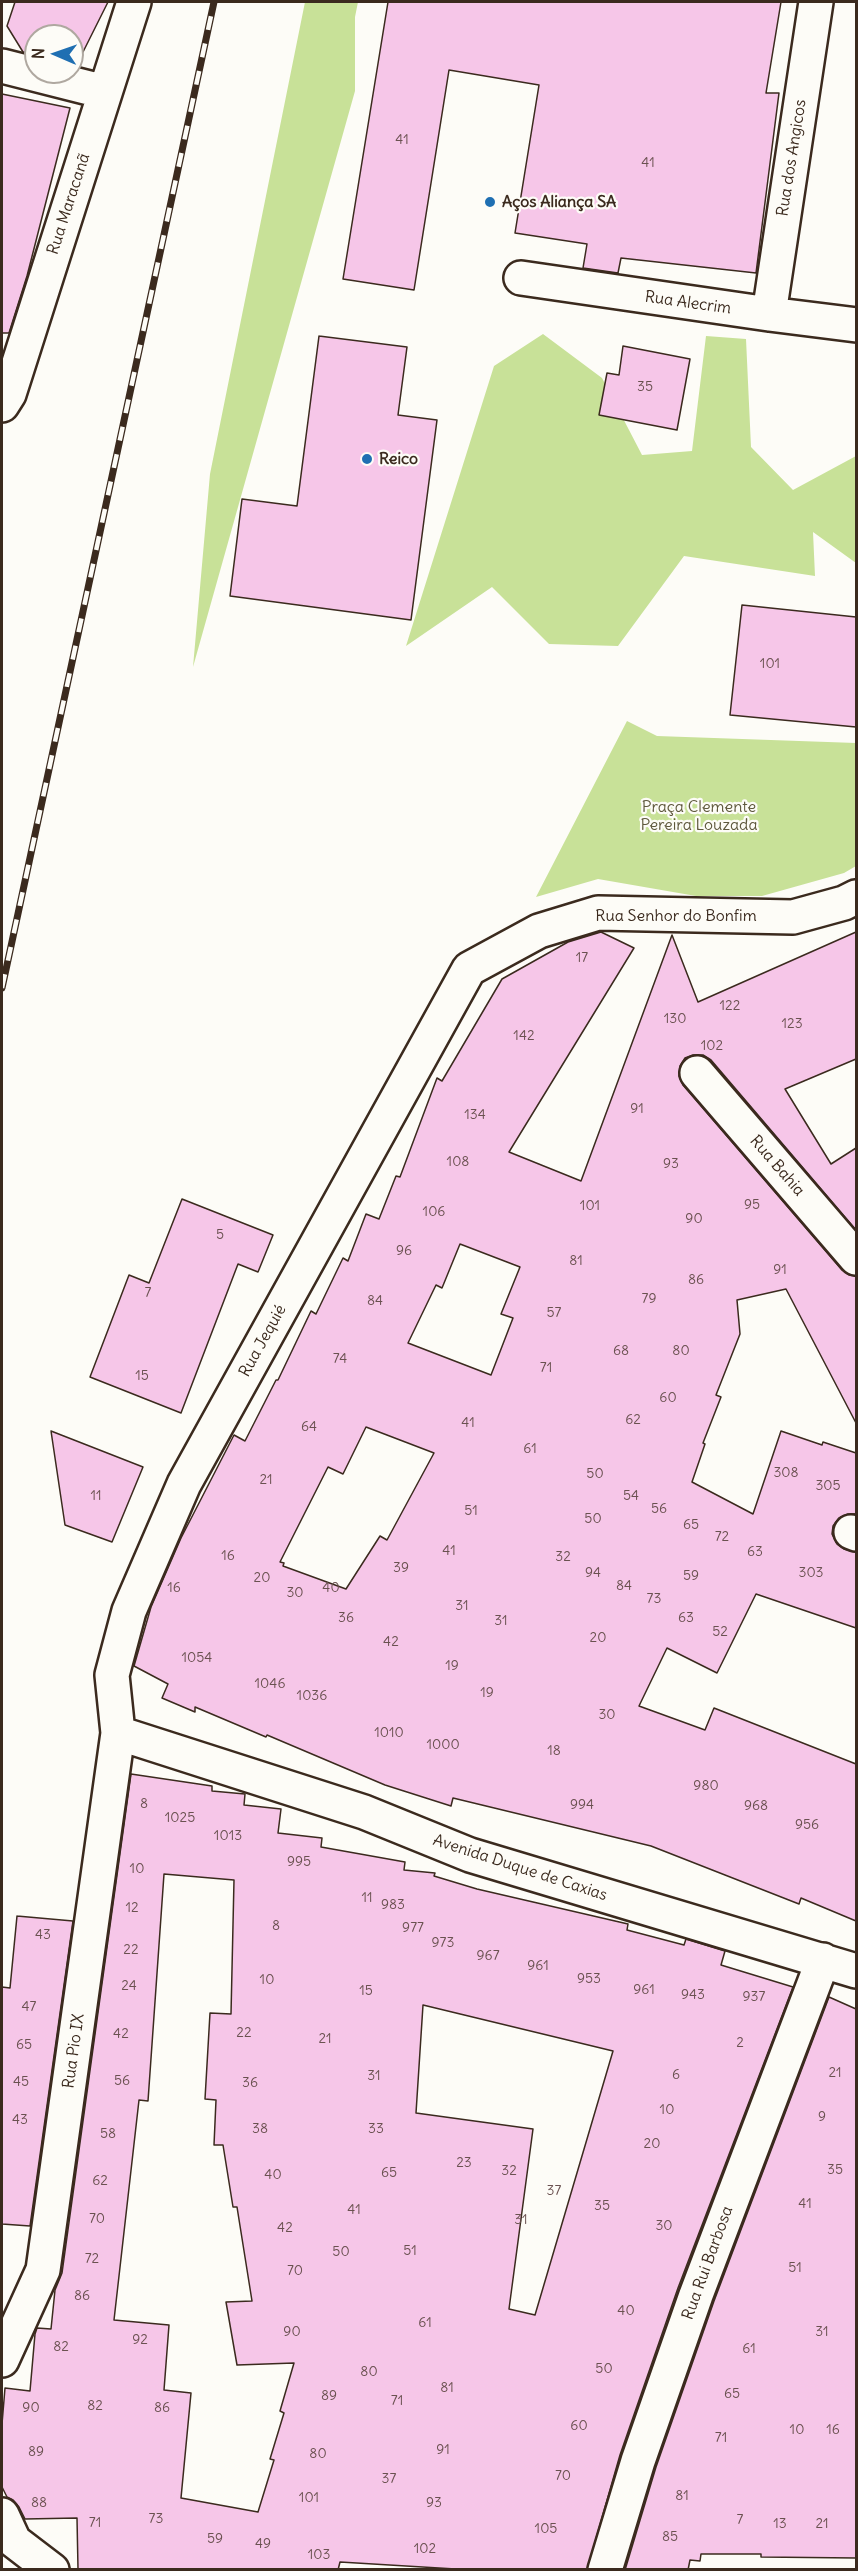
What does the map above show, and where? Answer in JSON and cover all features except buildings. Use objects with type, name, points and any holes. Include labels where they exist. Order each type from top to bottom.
[{"type":"street","name":"Rua Maracanã","points":[[2,405],[9,394],[134,2]]},
{"type":"street","name":"Rua dos Angicos","points":[[769,315],[816,2]]},
{"type":"street","points":[[2,66],[105,92]]},
{"type":"street","name":"Rua Alecrim","points":[[521,278],[769,315],[856,325]]},
{"type":"street","name":"Rua Senhor do Bonfim","points":[[469,969],[539,931],[598,913],[793,917],[844,903],[856,897]]},
{"type":"street","name":"Rua Jequié","points":[[118,1733],[112,1675],[129,1611],[184,1484],[469,969]]},
{"type":"street","name":"Rua Bahia","points":[[697,1073],[856,1258]]},
{"type":"street","name":"Avenida Duque de Caxias","points":[[118,1733],[364,1812],[470,1855],[856,1971]]},
{"type":"street","name":"Rua Pio IX","points":[[2,2360],[44,2270],[118,1733]]},
{"type":"street","name":"Rua Rui Barbosa","points":[[606,2570],[638,2461],[700,2285],[823,1960]]},
{"type":"street","points":[[2,2515],[14,2541],[52,2570]]},
{"type":"green space","points":[[305,2],[358,2],[355,17],[355,91],[193,667],[210,474]]},
{"type":"green space","points":[[543,334],[602,378],[642,455],[692,451],[706,336],[746,339],[751,447],[793,490],[856,456],[856,563],[813,532],[815,576],[684,556],[618,646],[549,644],[492,587],[406,646],[494,366]]},
{"type":"green space","name":"Praça Clemente Pereira Louzada","points":[[627,721],[657,736],[856,743],[856,866],[844,873],[762,896],[696,896],[598,879],[536,897]]},
{"type":"railway","points":[[2,988],[214,2]]},
{"type":"place","name":"Aços Aliança SA","points":[[490,202]]},
{"type":"place","name":"Reico","points":[[367,459]]}]
